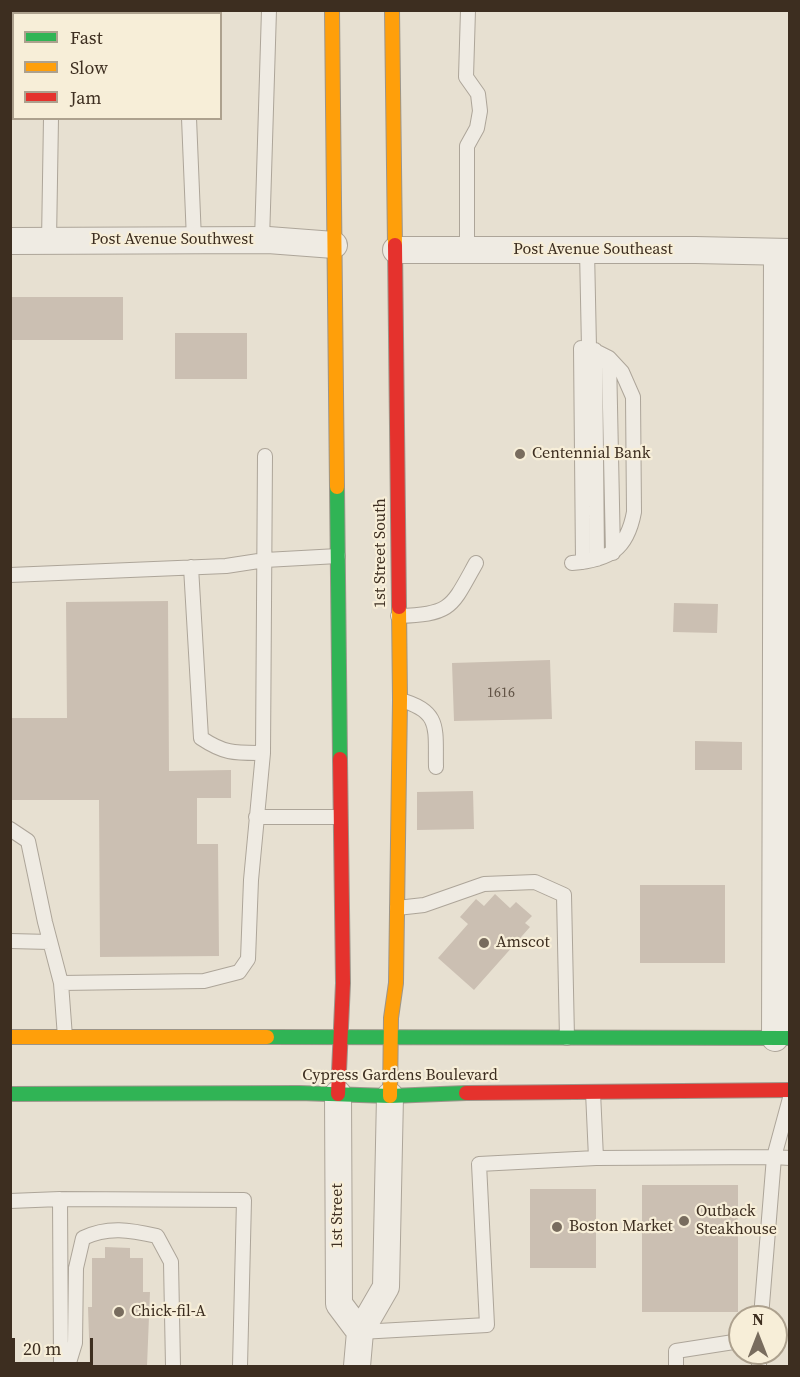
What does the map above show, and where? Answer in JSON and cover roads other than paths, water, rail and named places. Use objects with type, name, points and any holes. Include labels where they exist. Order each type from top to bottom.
[{"type":"main road","points":[[332,10],[343,983],[338,1094]]},
{"type":"main road","name":"1st Street South","points":[[390,1096],[391,1018],[396,983],[400,700],[392,10]]},
{"type":"main road","points":[[10,1037],[782,1038]]},
{"type":"main road","name":"Cypress Gardens Boulevard","points":[[10,1094],[390,1096],[450,1093],[789,1090]]},
{"type":"street","name":"Post Avenue Southwest","points":[[10,241],[262,240],[334,245]]},
{"type":"street","name":"Post Avenue Southeast","points":[[396,250],[783,252]]},
{"type":"street","points":[[782,1038],[783,252]]},
{"type":"street","name":"1st Street","points":[[338,1094],[339,1304],[360,1332]]},
{"type":"street","points":[[357,1366],[360,1332],[386,1287],[390,1096]]},
{"type":"lane","points":[[262,240],[269,10]]},
{"type":"lane","points":[[467,250],[467,146],[477,128],[480,111],[478,94],[466,77],[468,10]]},
{"type":"lane","points":[[49,241],[51,120]]},
{"type":"lane","points":[[189,120],[194,240]]},
{"type":"lane","points":[[587,250],[589,349],[584,562],[612,553],[623,543],[630,529],[634,512],[633,397],[622,372],[609,358],[589,349]]},
{"type":"lane","points":[[609,358],[612,553]]},
{"type":"lane","points":[[61,983],[204,981],[239,972],[248,960],[256,817],[263,753],[265,456]]},
{"type":"lane","points":[[10,575],[226,566],[265,560],[338,556]]},
{"type":"lane","points":[[398,616],[432,614],[451,604],[476,563]]},
{"type":"lane","points":[[191,567],[201,738],[228,753],[263,753]]},
{"type":"lane","points":[[400,700],[422,707],[434,721],[436,767]]},
{"type":"lane","points":[[256,817],[340,816]]},
{"type":"lane","points":[[10,829],[28,841],[61,983],[65,1037]]},
{"type":"lane","points":[[397,908],[424,905],[484,884],[535,882],[564,896],[567,1038]]},
{"type":"lane","points":[[10,941],[50,942]]},
{"type":"lane","points":[[593,1092],[596,1158]]},
{"type":"lane","points":[[762,1305],[774,1157],[789,1098]]},
{"type":"lane","points":[[360,1332],[487,1325],[479,1164],[596,1158],[789,1158]]},
{"type":"lane","points":[[60,1199],[62,1366]]},
{"type":"lane","points":[[10,1201],[244,1200],[240,1366]]},
{"type":"lane","points":[[68,1366],[75,1343],[76,1268],[82,1238],[99,1231],[131,1231],[157,1236],[171,1262],[173,1366]]},
{"type":"lane","points":[[676,1366],[676,1351],[728,1343]]},
{"type":"place","name":"Centennial Bank","points":[[520,454]]},
{"type":"place","name":"Amscot","points":[[484,943]]},
{"type":"place","name":"Outback Steakhouse","points":[[684,1221]]},
{"type":"place","name":"Boston Market","points":[[557,1227]]},
{"type":"place","name":"Chick-fil-A","points":[[119,1312]]}]
